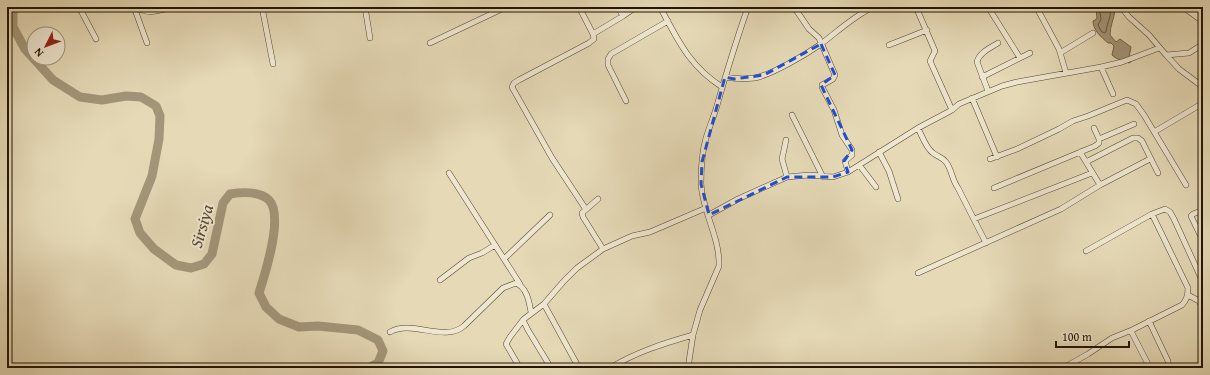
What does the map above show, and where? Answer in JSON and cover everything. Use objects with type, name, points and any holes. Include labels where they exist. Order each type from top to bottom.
[{"type":"street","points":[[79,7],[96,39]]},
{"type":"street","points":[[135,7],[145,12],[158,12],[172,7]]},
{"type":"street","points":[[135,7],[147,43]]},
{"type":"street","points":[[262,7],[273,64]]},
{"type":"street","points":[[365,7],[370,38]]},
{"type":"street","points":[[430,43],[506,7]]},
{"type":"street","points":[[579,7],[593,34],[594,39],[519,80],[514,83],[512,87],[552,158],[585,208]]},
{"type":"street","points":[[618,7],[623,16]]},
{"type":"street","points":[[593,34],[636,7]]},
{"type":"street","points":[[660,7],[682,48],[695,65],[711,80],[722,87]]},
{"type":"street","points":[[688,368],[700,310],[719,266],[719,258],[701,184],[702,162],[706,138],[748,7]]},
{"type":"street","points":[[794,7],[809,29],[819,38],[820,44],[835,75],[833,79],[822,85],[822,87],[834,110],[842,135],[852,150],[852,154],[845,162],[848,172]]},
{"type":"street","points":[[725,77],[734,79],[755,78],[764,75],[799,57],[820,44],[838,29],[873,7]]},
{"type":"street","points":[[916,7],[936,52],[930,61],[952,110]]},
{"type":"street","points":[[988,7],[1020,58]]},
{"type":"street","points":[[1121,7],[1129,17],[1149,35],[1179,69],[1203,86]]},
{"type":"street","points":[[1183,7],[1202,23]]},
{"type":"street","points":[[1195,7],[1202,23]]},
{"type":"street","points":[[1040,8],[1041,17],[1060,53],[1066,74]]},
{"type":"street","points":[[626,101],[608,65],[608,59],[611,54],[668,21]]},
{"type":"street","points":[[889,44],[927,30]]},
{"type":"street","points":[[1060,53],[1093,33]]},
{"type":"street","points":[[988,91],[977,62],[978,58],[998,43]]},
{"type":"street","points":[[1167,56],[1189,53],[1203,44]]},
{"type":"street","points":[[709,215],[738,199],[787,177],[833,177],[848,172],[860,166],[879,152],[918,128],[952,110],[959,104],[988,91],[1017,82],[1066,74],[1122,62],[1159,48]]},
{"type":"street","points":[[982,77],[1030,53]]},
{"type":"street","points":[[1101,67],[1113,94]]},
{"type":"street","points":[[972,98],[997,156]]},
{"type":"street","points":[[990,159],[1059,130],[1073,121],[1127,100],[1136,104],[1186,185]]},
{"type":"street","points":[[1154,132],[1203,103]]},
{"type":"street","points":[[792,115],[823,177]]},
{"type":"street","points":[[1099,139],[1134,124]]},
{"type":"street","points":[[918,128],[930,151],[943,158],[949,166],[953,181],[986,243]]},
{"type":"street","points":[[994,188],[1095,146],[1099,143],[1099,139],[1094,128]]},
{"type":"street","points":[[1086,162],[1133,138],[1138,138],[1142,141],[1158,173]]},
{"type":"street","points":[[786,140],[782,159],[787,177]]},
{"type":"street","points":[[879,152],[889,171],[898,199]]},
{"type":"street","points":[[1080,152],[1100,186]]},
{"type":"street","points":[[918,273],[1061,209],[1150,159]]},
{"type":"street","points":[[860,166],[876,187]]},
{"type":"street","points":[[449,173],[521,285],[528,298],[531,312]]},
{"type":"street","points":[[974,219],[1092,173]]},
{"type":"street","points":[[598,199],[585,208],[582,213],[603,249]]},
{"type":"street","points":[[520,368],[506,344],[523,320],[531,312],[544,304],[577,268],[603,249],[632,236],[650,232],[706,208]]},
{"type":"street","points":[[1086,251],[1152,214],[1165,209],[1170,212],[1201,278]]},
{"type":"street","points":[[1203,210],[1191,216],[1203,241]]},
{"type":"street","points":[[1063,368],[1112,338],[1132,330],[1182,305],[1186,300],[1188,288],[1152,214]]},
{"type":"street","points":[[504,259],[550,215]]},
{"type":"street","points":[[440,280],[469,258],[482,253],[495,245]]},
{"type":"street","points":[[390,332],[396,328],[405,328],[452,332],[464,326],[504,288],[516,283],[521,285]]},
{"type":"street","points":[[1188,295],[1197,299],[1203,308]]},
{"type":"street","points":[[544,304],[579,368]]},
{"type":"street","points":[[523,320],[551,368]]},
{"type":"street","points":[[1149,321],[1168,361],[1169,368]]},
{"type":"street","points":[[1132,330],[1150,368]]},
{"type":"street","points":[[610,368],[625,359],[665,343],[694,335]]},
{"type":"highlighted area","points":[[821,44],[835,75],[821,85],[852,150],[844,161],[848,172],[833,177],[787,177],[709,215],[701,184],[702,162],[725,77],[734,79],[764,75]]},
{"type":"water","points":[[1096,7],[1111,7],[1115,10],[1110,35],[1116,42],[1120,39],[1131,47],[1129,57],[1132,61],[1129,63],[1112,55],[1114,46],[1100,36],[1096,30],[1093,21],[1097,19]]},
{"type":"waterway","name":"Sirsiya","points":[[16,7],[13,12],[13,27],[25,49],[53,80],[80,97],[102,100],[126,96],[141,97],[156,106],[160,116],[159,139],[152,176],[135,219],[140,233],[154,249],[176,265],[191,268],[204,264],[212,254],[223,203],[230,194],[250,193],[265,197],[269,200],[273,208],[275,219],[269,259],[259,293],[266,307],[279,319],[299,327],[318,326],[358,330],[378,340],[383,351],[378,363],[368,368]]}]
